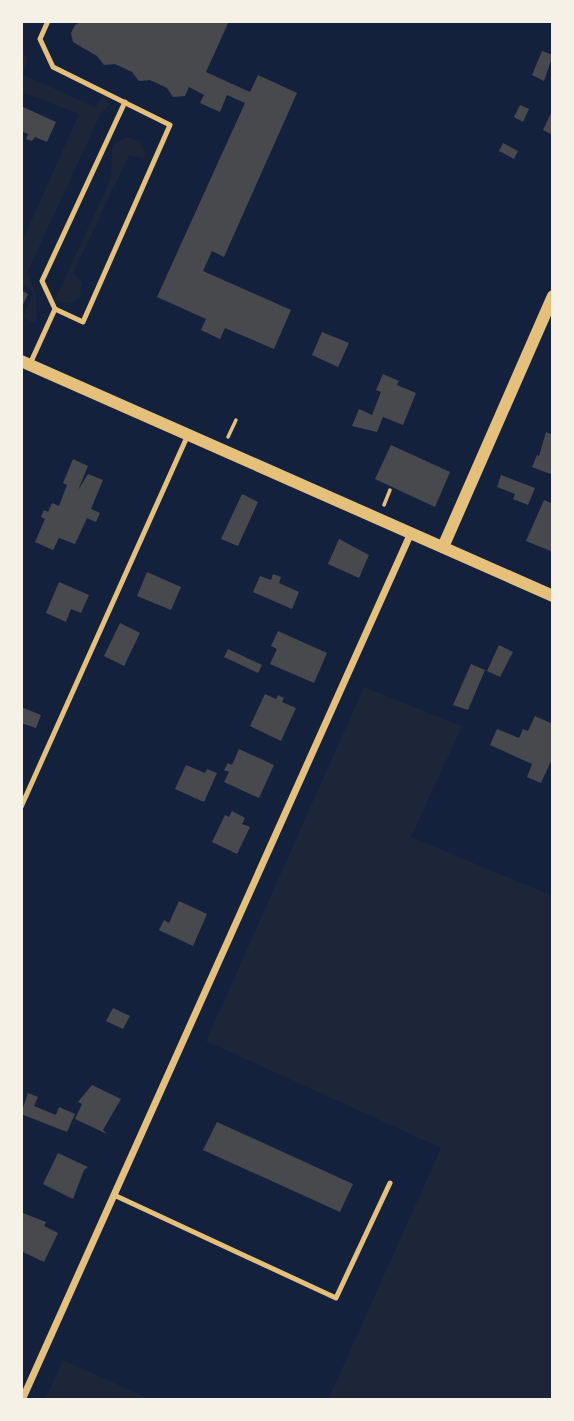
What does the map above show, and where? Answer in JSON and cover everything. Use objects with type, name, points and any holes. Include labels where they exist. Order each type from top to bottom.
[{"type":"street","points":[[443,547],[553,296]]},
{"type":"street","points":[[25,363],[553,596]]},
{"type":"street","points":[[22,1400],[411,533]]},
{"type":"lane","points":[[48,21],[40,39],[54,67],[125,102],[170,125],[83,322],[55,309],[42,281],[125,102]]},
{"type":"lane","points":[[25,363],[55,309]]},
{"type":"lane","points":[[21,807],[188,434]]},
{"type":"lane","points":[[114,1195],[337,1298],[390,1183]]},
{"type":"shaded area","points":[[21,48],[28,60],[22,74],[95,107],[105,94],[110,104],[101,113],[27,273],[36,297],[36,323],[22,318],[34,293],[21,282],[21,244],[79,114],[21,92]]},
{"type":"shaded area","points":[[127,137],[139,141],[145,152],[144,159],[129,155],[73,273],[82,283],[80,297],[71,303],[59,302],[55,300],[111,178],[112,149],[116,143]]},
{"type":"shaded area","points":[[364,687],[462,726],[411,837],[553,896],[553,1400],[328,1400],[441,1148],[206,1041]]},
{"type":"shaded area","points":[[63,1360],[152,1400],[45,1400]]},
{"type":"building","points":[[82,21],[229,21],[206,72],[250,92],[258,75],[297,93],[224,257],[212,251],[203,271],[291,310],[274,349],[225,328],[220,339],[201,330],[206,319],[157,297],[245,103],[227,95],[220,112],[200,103],[204,95],[189,87],[185,96],[173,97],[167,88],[150,80],[139,81],[132,72],[115,64],[104,65],[97,56],[73,42],[71,33],[75,25]]},
{"type":"building","points":[[542,51],[553,55],[544,81],[532,75]]},
{"type":"building","points":[[520,105],[529,109],[523,122],[514,117]]},
{"type":"building","points":[[21,106],[56,122],[47,142],[35,137],[32,141],[26,139],[28,134],[21,131]]},
{"type":"building","points":[[553,109],[553,135],[543,130]]},
{"type":"building","points":[[503,143],[518,151],[514,159],[499,151]]},
{"type":"building","points":[[21,290],[28,294],[21,309]]},
{"type":"building","points":[[322,332],[349,343],[338,367],[312,355]]},
{"type":"building","points":[[383,374],[399,381],[397,385],[416,393],[403,425],[383,417],[377,432],[352,426],[359,409],[372,415],[381,392],[376,390]]},
{"type":"building","points":[[546,432],[553,435],[553,475],[532,467],[537,455],[539,456]]},
{"type":"building","points":[[391,445],[450,472],[435,507],[375,479]]},
{"type":"building","points":[[73,459],[88,466],[78,490],[88,474],[103,480],[91,509],[100,513],[96,522],[87,518],[75,544],[59,538],[53,550],[35,542],[45,519],[41,517],[44,510],[48,512],[52,503],[59,506],[67,485],[63,483]]},
{"type":"building","points":[[501,475],[535,488],[528,505],[513,499],[515,494],[497,487]]},
{"type":"building","points":[[242,494],[258,502],[238,546],[221,539]]},
{"type":"building","points":[[544,500],[553,504],[553,552],[526,541]]},
{"type":"building","points":[[339,539],[369,555],[359,578],[328,564]]},
{"type":"building","points":[[147,572],[181,587],[171,610],[137,596]]},
{"type":"building","points":[[273,574],[281,577],[279,583],[299,592],[292,609],[253,592],[260,576],[271,580]]},
{"type":"building","points":[[59,582],[89,595],[81,613],[71,609],[66,622],[46,613]]},
{"type":"building","points":[[120,623],[140,633],[124,666],[104,656]]},
{"type":"building","points":[[278,631],[327,653],[314,683],[270,664],[277,649],[271,646]]},
{"type":"building","points":[[499,645],[513,652],[500,677],[487,671]]},
{"type":"building","points":[[228,649],[262,665],[258,673],[224,657]]},
{"type":"building","points":[[471,664],[485,670],[468,710],[453,705]]},
{"type":"building","points":[[265,694],[276,699],[278,695],[284,698],[282,702],[296,708],[281,741],[250,726]]},
{"type":"building","points":[[21,707],[41,715],[36,728],[21,723]]},
{"type":"building","points":[[535,716],[553,724],[553,757],[541,783],[527,777],[532,764],[490,745],[497,729],[519,738],[523,729],[528,731]]},
{"type":"building","points":[[239,749],[274,765],[259,798],[224,782],[229,772],[224,770],[228,763],[232,765]]},
{"type":"building","points":[[186,765],[205,773],[207,769],[217,773],[204,802],[175,789]]},
{"type":"building","points":[[232,811],[245,818],[242,824],[250,827],[237,854],[212,842],[225,815],[229,817]]},
{"type":"building","points":[[179,901],[207,914],[193,946],[159,930],[164,920],[169,923]]},
{"type":"building","points":[[113,1008],[130,1016],[123,1029],[106,1021]]},
{"type":"building","points":[[92,1085],[121,1099],[103,1130],[107,1134],[75,1119],[82,1104],[78,1102]]},
{"type":"building","points":[[28,1093],[38,1097],[34,1106],[56,1115],[59,1107],[75,1114],[67,1132],[21,1114]]},
{"type":"building","points":[[217,1122],[353,1184],[340,1212],[203,1150]]},
{"type":"building","points":[[58,1153],[88,1167],[84,1170],[73,1199],[43,1184]]},
{"type":"building","points":[[23,1213],[46,1222],[44,1226],[58,1233],[44,1262],[21,1251]]}]
